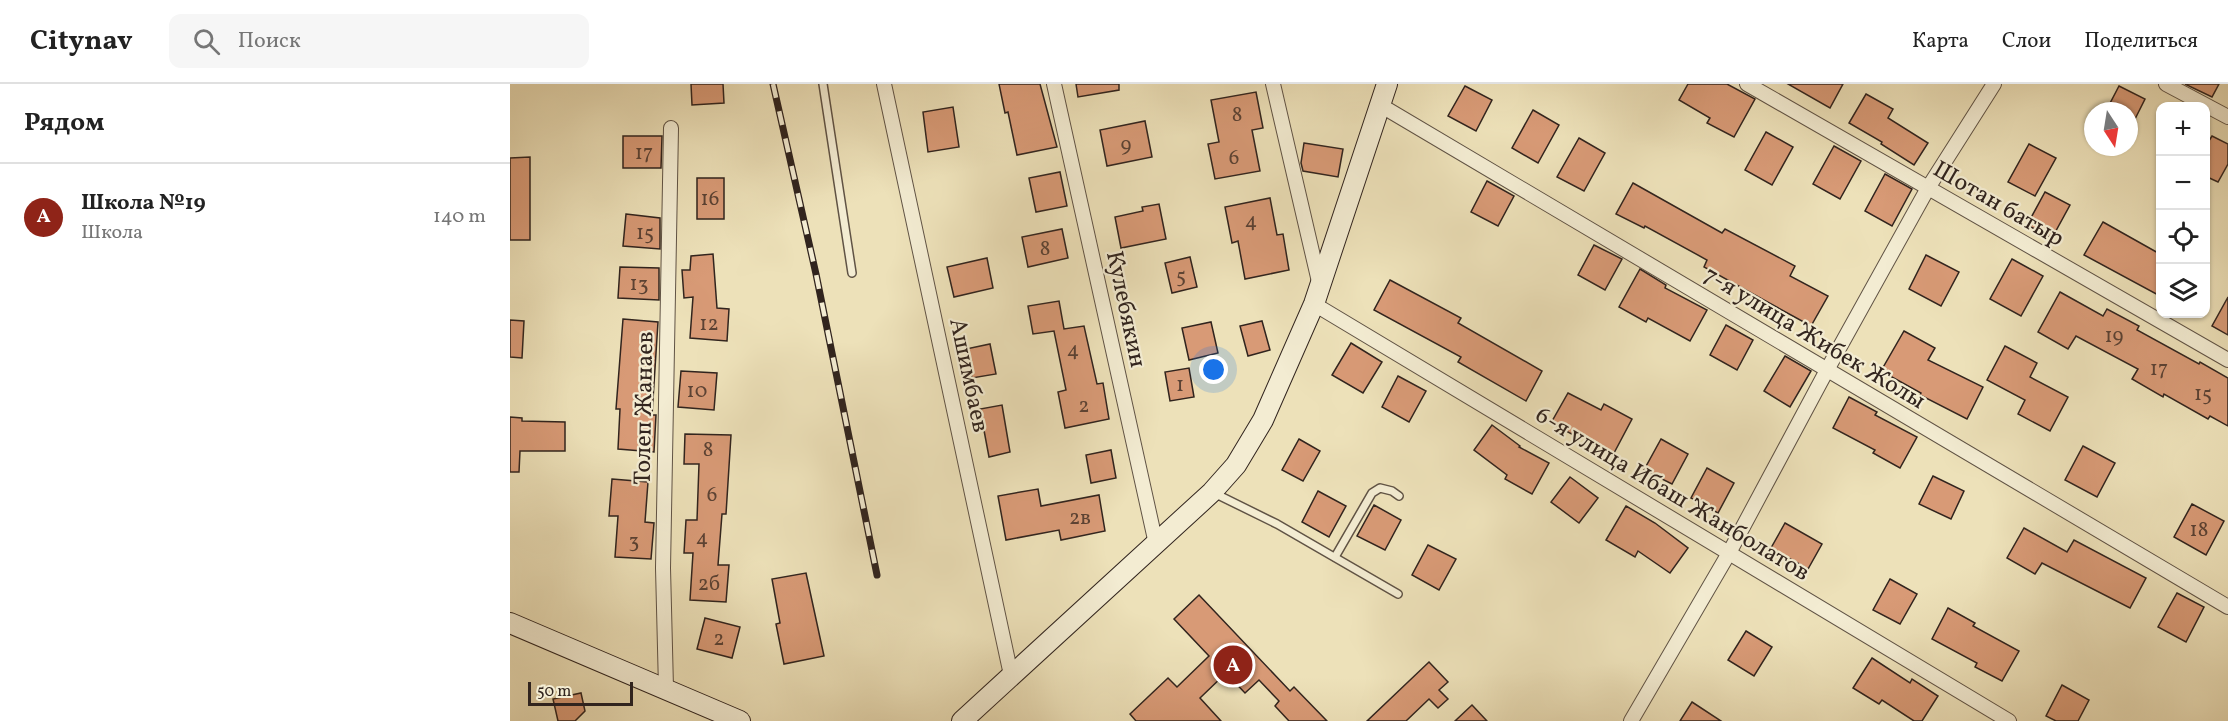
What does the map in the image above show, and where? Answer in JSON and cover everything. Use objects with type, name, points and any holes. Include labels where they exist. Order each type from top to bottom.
[{"type":"street","name":"Ашимбаев","points":[[884,84],[1011,675]]},
{"type":"street","name":"Кулебякин","points":[[1054,84],[1156,544]]},
{"type":"street","points":[[1273,84],[1317,295]]},
{"type":"street","points":[[962,721],[1212,492],[1236,465],[1263,420],[1317,295],[1387,84]]},
{"type":"street","name":"Шотан батыр","points":[[1747,84],[2228,360]]},
{"type":"street","points":[[1631,721],[1729,553],[1928,188],[1994,84]]},
{"type":"street","points":[[2166,84],[2228,117]]},
{"type":"street","name":"7-я улица Жибек Жолы","points":[[1380,105],[2228,607]]},
{"type":"street","name":"Толеп Жанаев","points":[[666,688],[663,568],[671,128]]},
{"type":"street","name":"6-я улица Ибаш Жанболатов","points":[[1317,295],[1729,553],[2009,721]]},
{"type":"street","points":[[511,625],[666,688],[740,721]]},
{"type":"lane","points":[[823,84],[852,273]]},
{"type":"lane","points":[[1335,557],[1372,493],[1380,488],[1392,491],[1399,496]]},
{"type":"lane","points":[[1212,492],[1277,524],[1398,594]]},
{"type":"building","points":[[691,84],[723,84],[724,103],[692,105]]},
{"type":"building","points":[[999,84],[1040,84],[1057,147],[1017,155],[1008,112],[1005,113]]},
{"type":"building","points":[[1076,84],[1119,84],[1119,90],[1078,97]]},
{"type":"building","points":[[1688,84],[1727,84],[1755,99],[1734,137],[1707,123],[1710,118],[1679,100]]},
{"type":"building","points":[[1788,84],[1843,84],[1830,108]]},
{"type":"building","points":[[2185,84],[2219,84],[2212,97]]},
{"type":"building","points":[[1465,86],[1492,100],[1476,131],[1448,116]]},
{"type":"building","points":[[2119,86],[2145,99],[2138,113],[2138,102],[2111,102]]},
{"type":"building","points":[[1256,92],[1263,128],[1252,130],[1260,171],[1215,179],[1208,144],[1219,142],[1211,100]]},
{"type":"building","points":[[1866,94],[1893,109],[1888,118],[1928,143],[1914,165],[1881,144],[1882,142],[1849,123]]},
{"type":"building","points":[[953,107],[959,147],[928,152],[923,112]]},
{"type":"building","points":[[1533,110],[1559,125],[1538,163],[1512,148]]},
{"type":"building","points":[[1145,121],[1152,157],[1107,166],[1100,130]]},
{"type":"building","points":[[1766,132],[1793,147],[1772,185],[1745,170]]},
{"type":"building","points":[[623,136],[662,136],[661,168],[623,168]]},
{"type":"building","points":[[2212,136],[2228,144],[2228,164],[2218,182],[2210,178],[2210,139]]},
{"type":"building","points":[[1579,138],[1605,153],[1584,191],[1557,177]]},
{"type":"building","points":[[1304,143],[1343,149],[1338,177],[1303,171],[1301,163]]},
{"type":"building","points":[[2029,144],[2056,158],[2035,196],[2008,182]]},
{"type":"building","points":[[1834,146],[1861,161],[1840,199],[1813,184]]},
{"type":"building","points":[[530,157],[530,240],[510,240],[510,158]]},
{"type":"building","points":[[1060,172],[1067,206],[1036,212],[1029,178]]},
{"type":"building","points":[[1885,174],[1912,189],[1892,226],[1865,211]]},
{"type":"building","points":[[697,178],[724,178],[724,219],[697,219]]},
{"type":"building","points":[[1487,181],[1514,196],[1498,226],[1471,212]]},
{"type":"building","points":[[1633,183],[1722,233],[1725,229],[1795,266],[1790,276],[1828,296],[1811,326],[1704,267],[1707,260],[1645,226],[1644,228],[1616,214]]},
{"type":"building","points":[[2045,192],[2070,205],[2052,238],[2027,225]]},
{"type":"building","points":[[1270,198],[1277,235],[1283,234],[1289,270],[1245,279],[1238,241],[1232,243],[1225,207]]},
{"type":"building","points":[[1159,204],[1166,239],[1121,248],[1115,217],[1143,211],[1142,207]]},
{"type":"building","points":[[626,214],[660,218],[660,249],[623,246]]},
{"type":"building","points":[[2103,222],[2156,252],[2156,294],[2084,255]]},
{"type":"building","points":[[1062,229],[1068,258],[1028,267],[1022,237]]},
{"type":"building","points":[[1594,245],[1622,259],[1605,290],[1578,275]]},
{"type":"building","points":[[713,254],[717,308],[729,309],[727,341],[690,338],[693,297],[684,298],[682,270],[690,270],[691,256]]},
{"type":"building","points":[[1926,255],[1959,272],[1941,306],[1909,289]]},
{"type":"building","points":[[1190,257],[1197,287],[1172,293],[1165,263]]},
{"type":"building","points":[[987,258],[993,288],[954,297],[947,267]]},
{"type":"building","points":[[2012,259],[2043,276],[2021,316],[1990,299]]},
{"type":"building","points":[[620,267],[659,268],[659,300],[618,298]]},
{"type":"building","points":[[1640,269],[1666,285],[1665,288],[1707,310],[1690,341],[1648,318],[1646,322],[1619,307]]},
{"type":"building","points":[[1390,280],[1461,318],[1458,323],[1542,371],[1526,401],[1458,362],[1461,357],[1374,310]]},
{"type":"building","points":[[2060,292],[2103,316],[2107,309],[2139,326],[2137,330],[2228,378],[2228,426],[2210,416],[2208,419],[2164,394],[2163,397],[2132,379],[2138,369],[2076,336],[2068,349],[2038,332]]},
{"type":"building","points":[[2228,297],[2228,335],[2212,326]]},
{"type":"building","points":[[1059,301],[1064,329],[1084,326],[1097,384],[1103,383],[1109,419],[1065,428],[1058,392],[1066,390],[1054,331],[1033,334],[1028,306]]},
{"type":"building","points":[[623,319],[658,322],[652,415],[656,415],[654,452],[618,449],[620,409],[616,409]]},
{"type":"building","points":[[510,320],[524,321],[522,358],[510,357]]},
{"type":"building","points":[[1262,321],[1270,350],[1248,356],[1240,326]]},
{"type":"building","points":[[1211,322],[1218,353],[1189,360],[1182,328]]},
{"type":"building","points":[[1726,325],[1753,340],[1737,370],[1710,355]]},
{"type":"building","points":[[1904,331],[1935,348],[1928,360],[1983,387],[1967,419],[1920,395],[1921,393],[1881,371]]},
{"type":"building","points":[[1351,343],[1382,362],[1363,393],[1332,375]]},
{"type":"building","points":[[990,344],[996,374],[972,378],[966,349]]},
{"type":"building","points":[[2005,346],[2037,363],[2030,377],[2068,397],[2050,431],[2018,414],[2025,400],[1987,380]]},
{"type":"building","points":[[1785,356],[1811,371],[1790,407],[1764,391]]},
{"type":"building","points":[[1189,368],[1194,397],[1170,401],[1165,372]]},
{"type":"building","points":[[681,371],[717,373],[714,410],[678,407]]},
{"type":"building","points":[[1398,376],[1426,391],[1409,422],[1382,407]]},
{"type":"building","points":[[1568,393],[1601,410],[1604,404],[1632,419],[1614,453],[1551,423]]},
{"type":"building","points":[[1849,397],[1877,412],[1875,415],[1917,437],[1900,468],[1873,453],[1875,450],[1833,428]]},
{"type":"building","points":[[1002,405],[1010,452],[989,457],[980,409]]},
{"type":"building","points":[[510,417],[522,418],[522,421],[565,422],[565,451],[520,451],[519,472],[510,472]]},
{"type":"building","points":[[1492,425],[1519,447],[1549,463],[1532,494],[1505,479],[1507,475],[1474,450]]},
{"type":"building","points":[[685,434],[731,435],[726,514],[722,514],[718,565],[729,565],[726,602],[690,600],[693,553],[684,553],[686,520],[697,520],[699,464],[684,464]]},
{"type":"building","points":[[1299,439],[1320,451],[1303,481],[1282,470]]},
{"type":"building","points":[[1661,439],[1688,454],[1672,484],[1644,470]]},
{"type":"building","points":[[2083,446],[2115,463],[2097,497],[2065,480]]},
{"type":"building","points":[[1111,450],[1116,478],[1091,483],[1086,455]]},
{"type":"building","points":[[1707,468],[1734,483],[1718,513],[1691,498]]},
{"type":"building","points":[[1933,476],[1964,491],[1951,519],[1919,504]]},
{"type":"building","points":[[1570,477],[1598,498],[1579,523],[1551,502]]},
{"type":"building","points":[[612,479],[648,482],[645,522],[654,523],[651,559],[615,557],[618,516],[609,516]]},
{"type":"building","points":[[1038,489],[1041,506],[1099,495],[1105,531],[1061,540],[1059,530],[1006,540],[998,496]]},
{"type":"building","points":[[1318,491],[1346,506],[1329,537],[1302,522]]},
{"type":"building","points":[[2192,504],[2224,521],[2206,555],[2174,537]]},
{"type":"building","points":[[1374,505],[1401,520],[1385,550],[1357,536]]},
{"type":"building","points":[[1626,506],[1655,523],[1688,548],[1670,573],[1638,551],[1635,557],[1606,540]]},
{"type":"building","points":[[1785,523],[1822,544],[1808,569],[1771,548]]},
{"type":"building","points":[[2024,528],[2067,552],[2074,540],[2146,578],[2130,608],[2042,563],[2035,574],[2007,558]]},
{"type":"building","points":[[1428,545],[1456,559],[1439,590],[1412,575]]},
{"type":"building","points":[[806,573],[824,656],[784,664],[776,624],[780,623],[772,579]]},
{"type":"building","points":[[1890,579],[1917,594],[1900,624],[1873,610]]},
{"type":"building","points":[[2177,593],[2204,607],[2186,642],[2158,627]]},
{"type":"building","points":[[1199,595],[1290,691],[1294,687],[1327,721],[1289,721],[1275,706],[1279,701],[1259,680],[1245,693],[1226,673],[1200,698],[1221,721],[1136,721],[1130,714],[1168,678],[1177,687],[1209,656],[1174,619]]},
{"type":"building","points":[[1948,608],[1975,623],[1973,626],[2019,651],[2002,681],[1975,667],[1977,663],[1932,639]]},
{"type":"building","points":[[705,618],[740,627],[732,658],[697,649]]},
{"type":"building","points":[[1746,631],[1772,647],[1754,676],[1728,660]]},
{"type":"building","points":[[1872,658],[1910,683],[1912,679],[1938,696],[1922,721],[1914,721],[1882,700],[1879,704],[1853,688]]},
{"type":"building","points":[[1429,662],[1448,682],[1439,690],[1448,699],[1438,708],[1429,699],[1406,721],[1367,721]]},
{"type":"building","points":[[2062,685],[2089,700],[2078,721],[2056,721],[2046,716]]},
{"type":"building","points":[[581,693],[585,711],[575,721],[558,721],[553,699]]},
{"type":"building","points":[[1692,702],[1721,721],[1680,721]]},
{"type":"building","points":[[1472,705],[1487,721],[1455,721]]},
{"type":"railway","points":[[773,84],[816,274],[877,575]]},
{"type":"place","name":"Школа №19","points":[[1233,665]]}]
